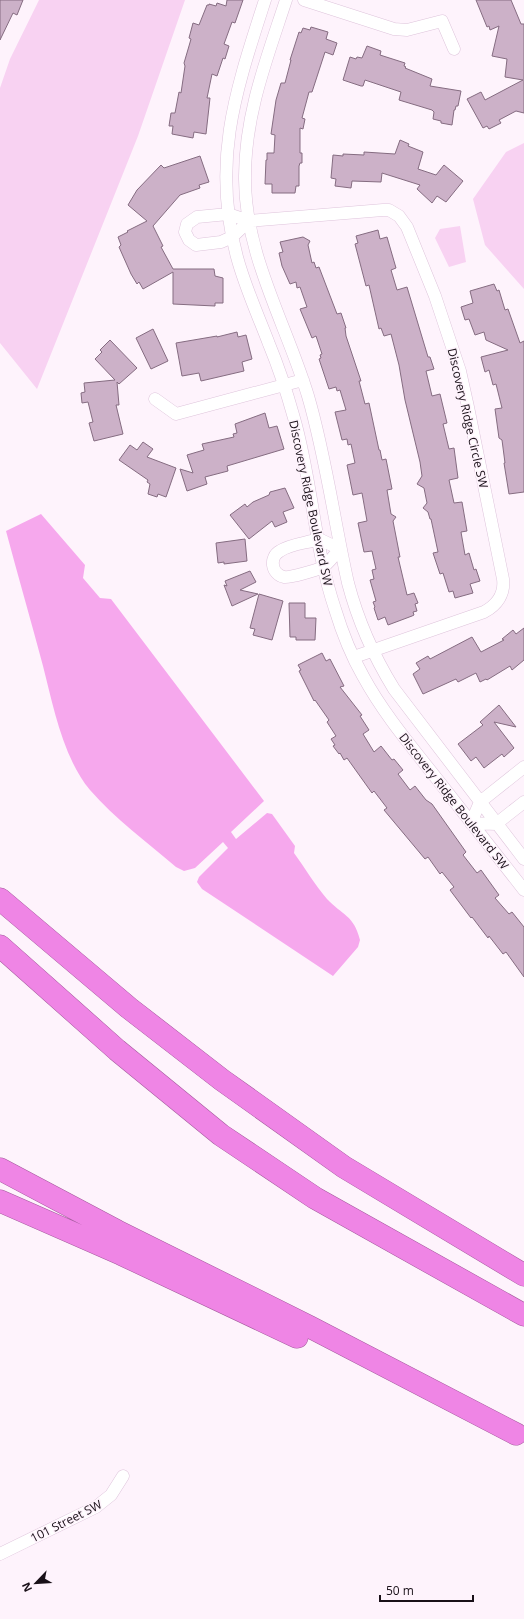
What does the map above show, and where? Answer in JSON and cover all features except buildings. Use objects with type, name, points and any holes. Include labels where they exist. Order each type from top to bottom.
[{"type":"highway","points":[[0,899],[129,1008],[228,1085],[344,1167],[428,1216],[524,1275]]},
{"type":"highway","points":[[0,946],[116,1050],[221,1135],[315,1198],[524,1315]]},
{"type":"highway","points":[[0,1169],[117,1231],[303,1324],[516,1434],[473,1422],[121,1254],[0,1201]]},
{"type":"street","name":"Discovery Ridge Boulevard SW","points":[[265,0],[239,82],[231,114],[226,154],[228,214],[232,237],[245,284],[284,385],[295,420],[333,605],[363,676],[384,709],[524,890]]},
{"type":"street","name":"Discovery Ridge Boulevard SW","points":[[286,0],[257,88],[247,140],[245,176],[249,221],[256,254],[303,380],[315,419],[324,458],[340,548],[355,608],[372,650],[394,689],[524,859]]},
{"type":"street","points":[[304,0],[394,29],[407,30],[442,20],[454,50]]},
{"type":"street","name":"Discovery Ridge Circle SW","points":[[249,221],[383,210],[389,210],[399,216],[407,227],[435,296],[460,371],[504,585],[502,593],[496,604],[484,612],[354,657]]},
{"type":"street","points":[[228,214],[249,221],[232,237],[221,242],[196,245],[188,240],[185,232],[187,224],[193,219],[228,214]]},
{"type":"street","points":[[155,399],[176,414],[303,380]]},
{"type":"street","points":[[319,539],[340,548],[324,567],[286,577],[278,574],[273,567],[273,558],[279,551],[319,539]]},
{"type":"street","points":[[524,767],[480,802],[471,823],[496,824],[524,802]]},
{"type":"street","name":"101 Street SW","points":[[0,1554],[96,1508],[111,1495],[123,1476]]},
{"type":"shaded area","points":[[39,0],[185,0],[138,136],[37,389],[0,343],[0,88],[10,59]]},
{"type":"shaded area","points":[[524,143],[524,289],[485,245],[473,199],[506,152]]},
{"type":"shaded area","points":[[460,226],[466,262],[449,267],[435,238],[440,229]]},
{"type":"shaded area","points":[[41,514],[85,565],[83,578],[100,598],[111,599],[264,801],[231,832],[236,839],[267,813],[272,814],[295,846],[294,853],[318,888],[332,904],[351,920],[360,940],[358,947],[333,976],[202,889],[197,882],[199,877],[228,848],[223,842],[195,868],[184,871],[176,867],[121,821],[90,790],[81,777],[73,763],[60,731],[6,531]]}]
